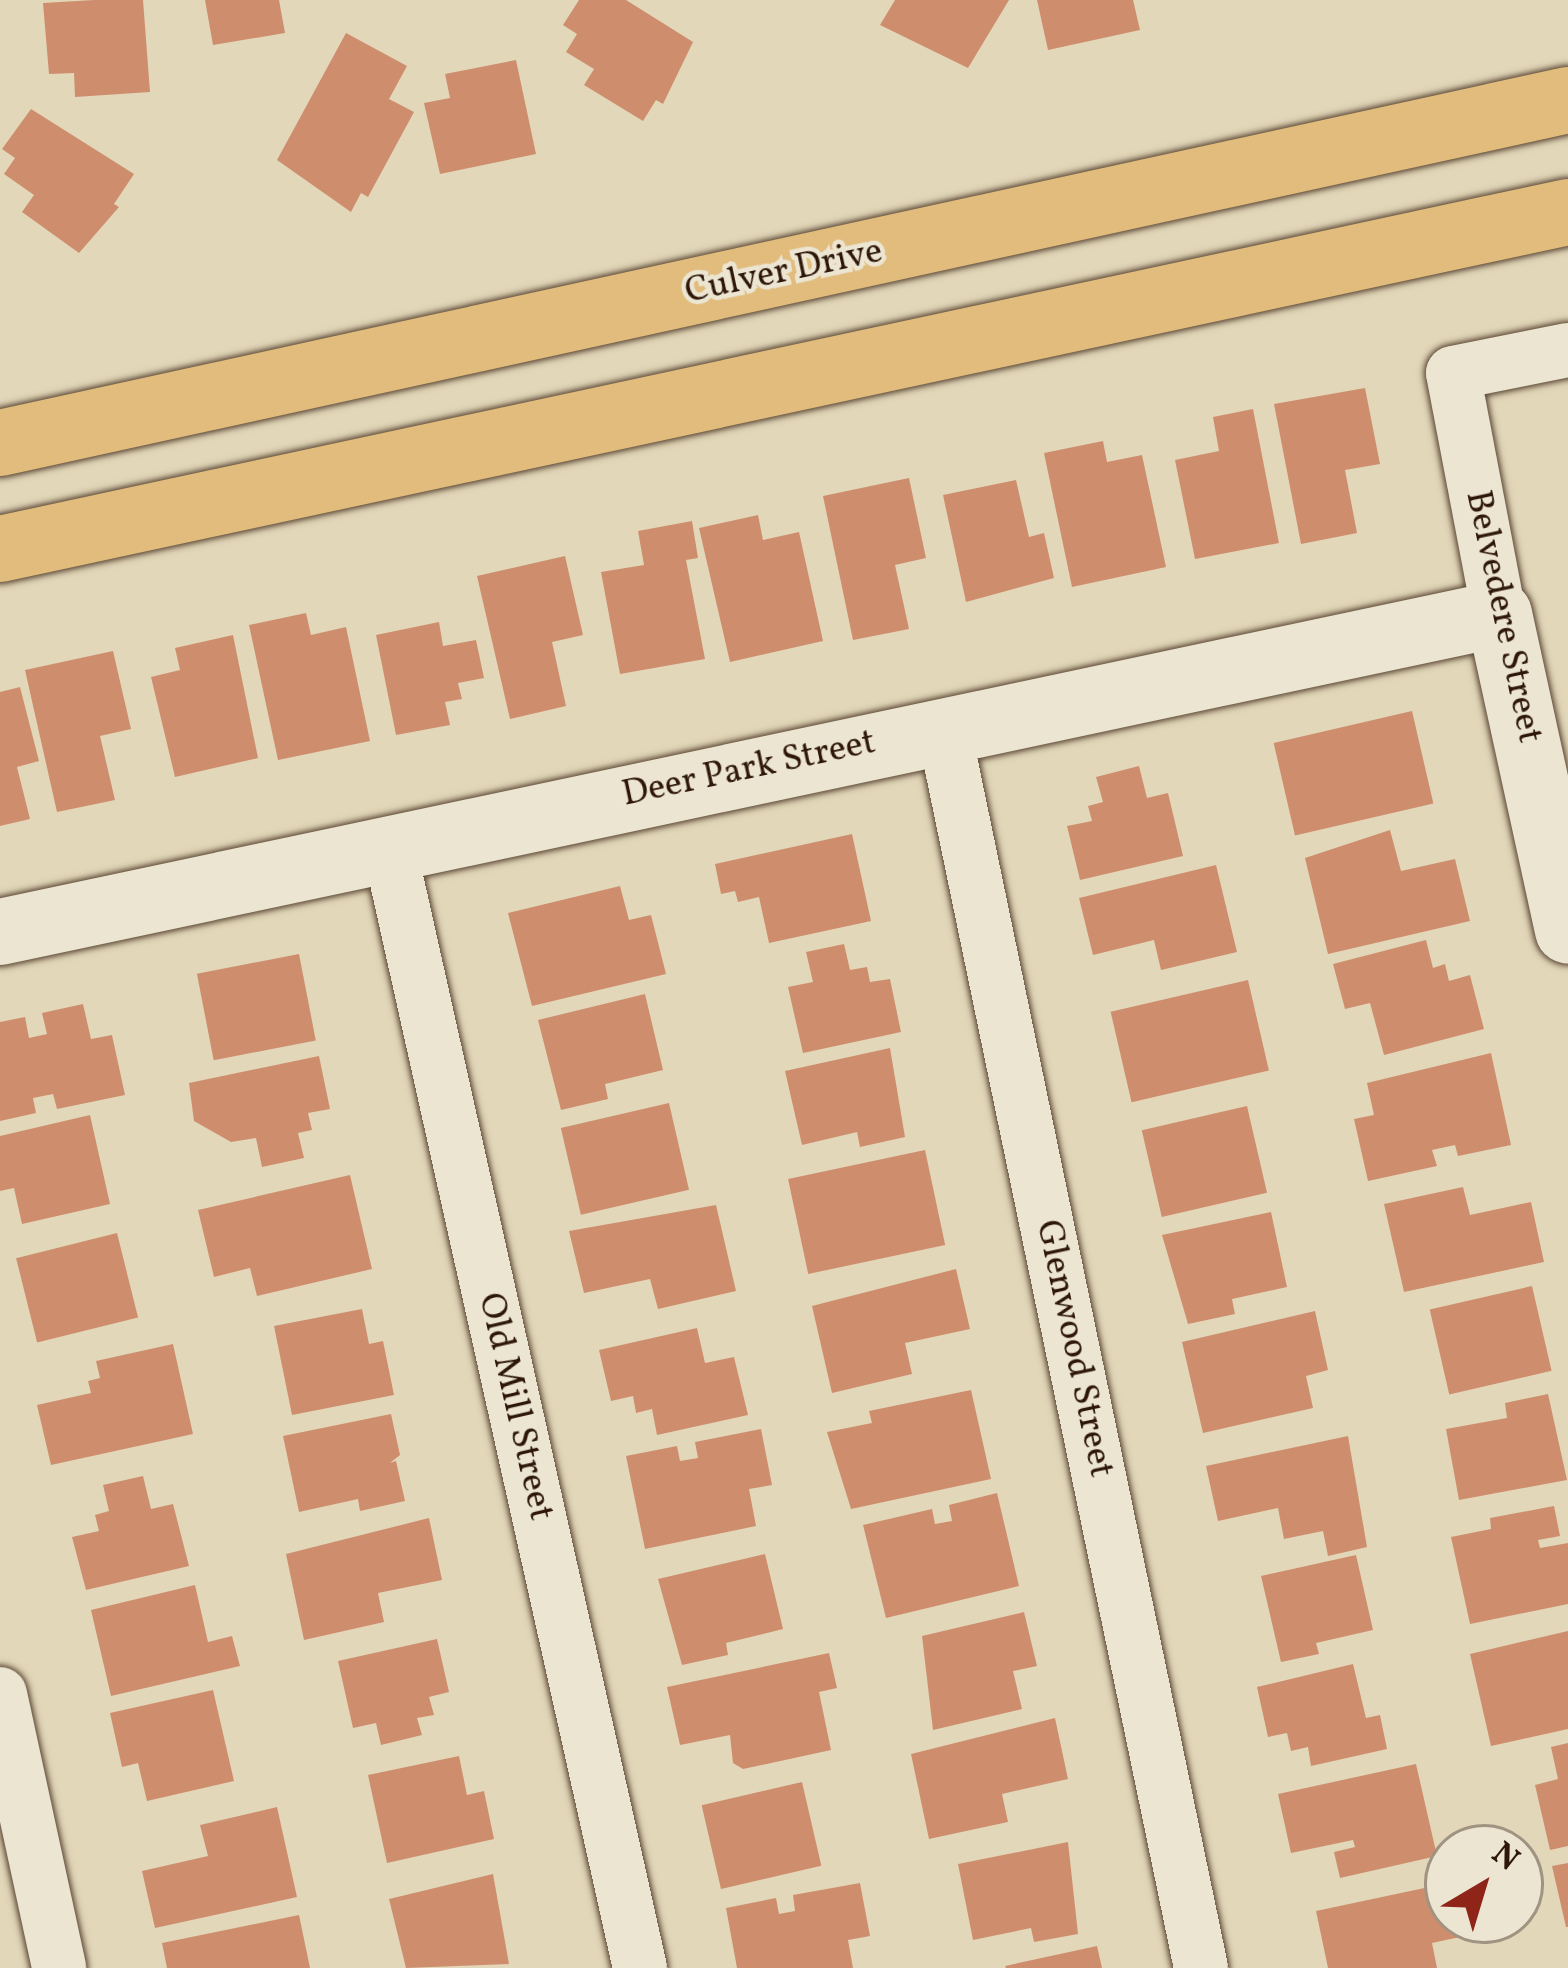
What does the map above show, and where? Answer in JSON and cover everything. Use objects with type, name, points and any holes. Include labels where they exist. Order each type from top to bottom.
[{"type":"main road","name":"Culver Drive","points":[[0,443],[1568,100]]},
{"type":"main road","points":[[0,549],[1568,212]]},
{"type":"street","name":"Belvedere Street","points":[[1568,350],[1453,374],[1568,931]]},
{"type":"street","name":"Deer Park Street","points":[[0,932],[1499,614]]},
{"type":"street","name":"Glenwood Street","points":[[944,730],[1201,1968]]},
{"type":"street","name":"Old Mill Street","points":[[389,846],[640,1968]]},
{"type":"street","points":[[0,1694],[59,1968]]},
{"type":"building","points":[[143,0],[150,92],[75,97],[74,73],[49,74],[43,3]]},
{"type":"building","points":[[205,0],[279,0],[285,33],[213,45]]},
{"type":"building","points":[[579,0],[626,0],[693,42],[663,104],[656,100],[643,121],[584,85],[594,69],[566,52],[577,34],[563,25]]},
{"type":"building","points":[[895,0],[1009,0],[968,68],[880,25]]},
{"type":"building","points":[[1037,0],[1133,0],[1140,30],[1048,50]]},
{"type":"building","points":[[346,33],[407,66],[389,99],[414,112],[368,197],[361,193],[351,212],[277,160]]},
{"type":"building","points":[[516,60],[536,154],[440,174],[424,103],[450,98],[445,74]]},
{"type":"building","points":[[31,109],[134,174],[114,204],[119,207],[79,253],[22,212],[34,195],[4,174],[15,158],[2,149]]},
{"type":"building","points":[[1365,388],[1380,464],[1345,470],[1357,533],[1301,544],[1274,404]]},
{"type":"building","points":[[1253,409],[1279,543],[1195,559],[1175,460],[1219,451],[1213,417]]},
{"type":"building","points":[[1103,441],[1107,462],[1142,455],[1166,567],[1072,587],[1044,453]]},
{"type":"building","points":[[909,478],[926,558],[895,565],[909,629],[853,640],[823,496]]},
{"type":"building","points":[[1016,480],[1029,537],[1044,533],[1054,578],[966,602],[943,495]]},
{"type":"building","points":[[758,515],[763,540],[799,532],[823,641],[730,662],[699,528]]},
{"type":"building","points":[[692,521],[698,558],[686,560],[705,659],[620,674],[601,572],[644,565],[638,531]]},
{"type":"building","points":[[565,556],[583,635],[552,642],[566,706],[510,719],[477,576]]},
{"type":"building","points":[[306,613],[311,635],[346,627],[370,741],[278,760],[249,625]]},
{"type":"building","points":[[439,622],[443,646],[476,640],[484,678],[458,683],[462,699],[445,702],[450,725],[396,735],[376,635]]},
{"type":"building","points":[[233,635],[258,758],[175,777],[151,677],[180,670],[175,648]]},
{"type":"building","points":[[113,651],[131,729],[100,736],[115,800],[57,812],[25,670]]},
{"type":"building","points":[[20,687],[39,761],[17,767],[30,819],[0,826],[0,692]]},
{"type":"building","points":[[1412,711],[1433,804],[1295,836],[1274,743]]},
{"type":"building","points":[[1139,766],[1147,798],[1168,793],[1183,856],[1080,880],[1067,826],[1092,821],[1088,806],[1103,802],[1096,777]]},
{"type":"building","points":[[1390,830],[1401,871],[1455,859],[1470,921],[1328,954],[1305,858]]},
{"type":"building","points":[[852,834],[871,921],[769,943],[759,897],[738,902],[735,891],[721,894],[715,864]]},
{"type":"building","points":[[1216,865],[1237,952],[1161,970],[1154,940],[1093,955],[1079,898]]},
{"type":"building","points":[[620,886],[629,920],[651,915],[666,974],[532,1006],[508,913]]},
{"type":"building","points":[[1426,940],[1433,968],[1445,964],[1449,981],[1470,975],[1484,1029],[1384,1055],[1370,1003],[1345,1009],[1333,964]]},
{"type":"building","points":[[844,944],[850,970],[867,967],[870,982],[890,979],[901,1032],[803,1053],[788,987],[813,982],[806,952]]},
{"type":"building","points":[[299,954],[316,1040],[214,1060],[197,974]]},
{"type":"building","points":[[1248,980],[1269,1071],[1132,1102],[1111,1012]]},
{"type":"building","points":[[645,994],[663,1070],[605,1084],[608,1099],[561,1110],[538,1020]]},
{"type":"building","points":[[83,1004],[91,1039],[112,1035],[125,1095],[57,1109],[53,1094],[33,1098],[36,1113],[0,1121],[0,1022],[25,1017],[29,1038],[47,1034],[42,1013]]},
{"type":"building","points":[[890,1048],[905,1137],[860,1147],[857,1132],[802,1145],[785,1071]]},
{"type":"building","points":[[1491,1053],[1511,1145],[1458,1156],[1455,1145],[1432,1150],[1437,1166],[1368,1181],[1354,1119],[1374,1115],[1367,1083]]},
{"type":"building","points":[[319,1056],[330,1109],[308,1113],[312,1130],[298,1133],[304,1158],[262,1167],[256,1138],[231,1142],[194,1121],[189,1083]]},
{"type":"building","points":[[669,1103],[689,1190],[581,1215],[561,1128]]},
{"type":"building","points":[[1247,1106],[1267,1193],[1162,1217],[1142,1130]]},
{"type":"building","points":[[90,1115],[110,1204],[22,1224],[14,1188],[0,1191],[0,1136]]},
{"type":"building","points":[[925,1150],[945,1245],[808,1274],[788,1179]]},
{"type":"building","points":[[350,1175],[372,1269],[257,1296],[250,1268],[214,1277],[198,1210]]},
{"type":"building","points":[[1463,1187],[1470,1215],[1531,1202],[1544,1262],[1404,1292],[1384,1204]]},
{"type":"building","points":[[716,1205],[736,1291],[658,1309],[650,1279],[584,1293],[569,1231]]},
{"type":"building","points":[[1271,1212],[1287,1287],[1232,1299],[1235,1314],[1188,1324],[1162,1235]]},
{"type":"building","points":[[117,1233],[138,1317],[37,1343],[16,1258]]},
{"type":"building","points":[[956,1269],[970,1329],[905,1343],[912,1374],[832,1393],[812,1306]]},
{"type":"building","points":[[1532,1286],[1552,1371],[1449,1394],[1430,1310]]},
{"type":"building","points":[[362,1309],[369,1344],[383,1341],[394,1395],[292,1415],[274,1326]]},
{"type":"building","points":[[1315,1311],[1328,1370],[1306,1376],[1313,1408],[1203,1433],[1182,1342]]},
{"type":"building","points":[[697,1328],[705,1363],[734,1357],[748,1415],[657,1435],[652,1409],[636,1413],[633,1396],[611,1401],[599,1350]]},
{"type":"building","points":[[173,1344],[193,1434],[51,1465],[37,1405],[91,1393],[88,1381],[100,1378],[96,1361]]},
{"type":"building","points":[[971,1390],[991,1479],[851,1509],[827,1432],[872,1423],[869,1411]]},
{"type":"building","points":[[1548,1394],[1567,1480],[1459,1500],[1446,1429],[1507,1418],[1505,1403]]},
{"type":"building","points":[[391,1414],[400,1455],[390,1463],[396,1461],[405,1501],[360,1511],[358,1499],[299,1512],[283,1436]]},
{"type":"building","points":[[761,1429],[772,1485],[749,1489],[756,1526],[645,1549],[626,1456],[677,1446],[680,1461],[698,1458],[695,1442]]},
{"type":"building","points":[[1348,1436],[1367,1547],[1328,1556],[1323,1531],[1284,1539],[1278,1508],[1218,1521],[1206,1466]]},
{"type":"building","points":[[143,1476],[151,1509],[173,1504],[189,1566],[86,1590],[72,1537],[99,1531],[95,1515],[109,1511],[103,1485]]},
{"type":"building","points":[[997,1493],[1019,1586],[886,1618],[863,1525],[932,1509],[935,1524],[952,1521],[949,1505]]},
{"type":"building","points":[[1554,1506],[1560,1536],[1538,1540],[1540,1548],[1568,1543],[1568,1604],[1470,1624],[1451,1537],[1491,1529],[1490,1518]]},
{"type":"building","points":[[429,1518],[442,1580],[378,1593],[384,1622],[304,1640],[286,1554]]},
{"type":"building","points":[[765,1554],[783,1629],[726,1643],[728,1655],[682,1665],[658,1579]]},
{"type":"building","points":[[1356,1555],[1373,1630],[1316,1643],[1319,1654],[1281,1662],[1261,1576]]},
{"type":"building","points":[[195,1585],[208,1642],[232,1636],[240,1666],[111,1696],[91,1610]]},
{"type":"building","points":[[1024,1612],[1037,1666],[1013,1671],[1022,1709],[933,1730],[922,1636]]},
{"type":"building","points":[[1568,1631],[1568,1729],[1491,1746],[1470,1654]]},
{"type":"building","points":[[437,1639],[449,1692],[429,1697],[434,1715],[417,1718],[422,1735],[381,1745],[376,1723],[353,1728],[338,1661]]},
{"type":"building","points":[[829,1653],[837,1688],[819,1692],[831,1750],[743,1769],[733,1763],[730,1735],[680,1745],[667,1687]]},
{"type":"building","points":[[1353,1664],[1366,1718],[1380,1715],[1387,1749],[1311,1766],[1308,1747],[1291,1751],[1287,1733],[1268,1737],[1257,1687]]},
{"type":"building","points":[[213,1690],[234,1781],[147,1801],[138,1763],[122,1767],[110,1713]]},
{"type":"building","points":[[1055,1718],[1068,1779],[1002,1794],[1008,1822],[929,1839],[911,1754]]},
{"type":"building","points":[[1568,1743],[1568,1846],[1550,1850],[1535,1785],[1558,1779],[1551,1747]]},
{"type":"building","points":[[459,1756],[467,1795],[484,1791],[494,1839],[387,1863],[368,1775]]},
{"type":"building","points":[[1416,1764],[1430,1824],[1424,1824],[1424,1859],[1340,1878],[1334,1852],[1355,1847],[1353,1840],[1291,1853],[1278,1794]]},
{"type":"building","points":[[802,1782],[821,1866],[721,1889],[702,1805]]},
{"type":"building","points":[[277,1807],[297,1897],[155,1928],[142,1871],[208,1856],[200,1825]]},
{"type":"building","points":[[1068,1842],[1078,1934],[1034,1942],[1031,1928],[973,1940],[958,1864]]},
{"type":"building","points":[[1568,1863],[1568,1927],[1566,1927],[1552,1866]]},
{"type":"building","points":[[493,1874],[509,1964],[406,1968],[389,1899]]},
{"type":"building","points":[[860,1883],[870,1936],[848,1940],[853,1968],[737,1968],[726,1908],[776,1898],[779,1914],[795,1911],[793,1895]]},
{"type":"building","points":[[1424,1888],[1424,1944],[1432,1944],[1437,1968],[1328,1968],[1316,1911]]},
{"type":"building","points":[[299,1915],[310,1968],[167,1968],[162,1943]]},
{"type":"building","points":[[1097,1946],[1102,1968],[1005,1966]]}]
